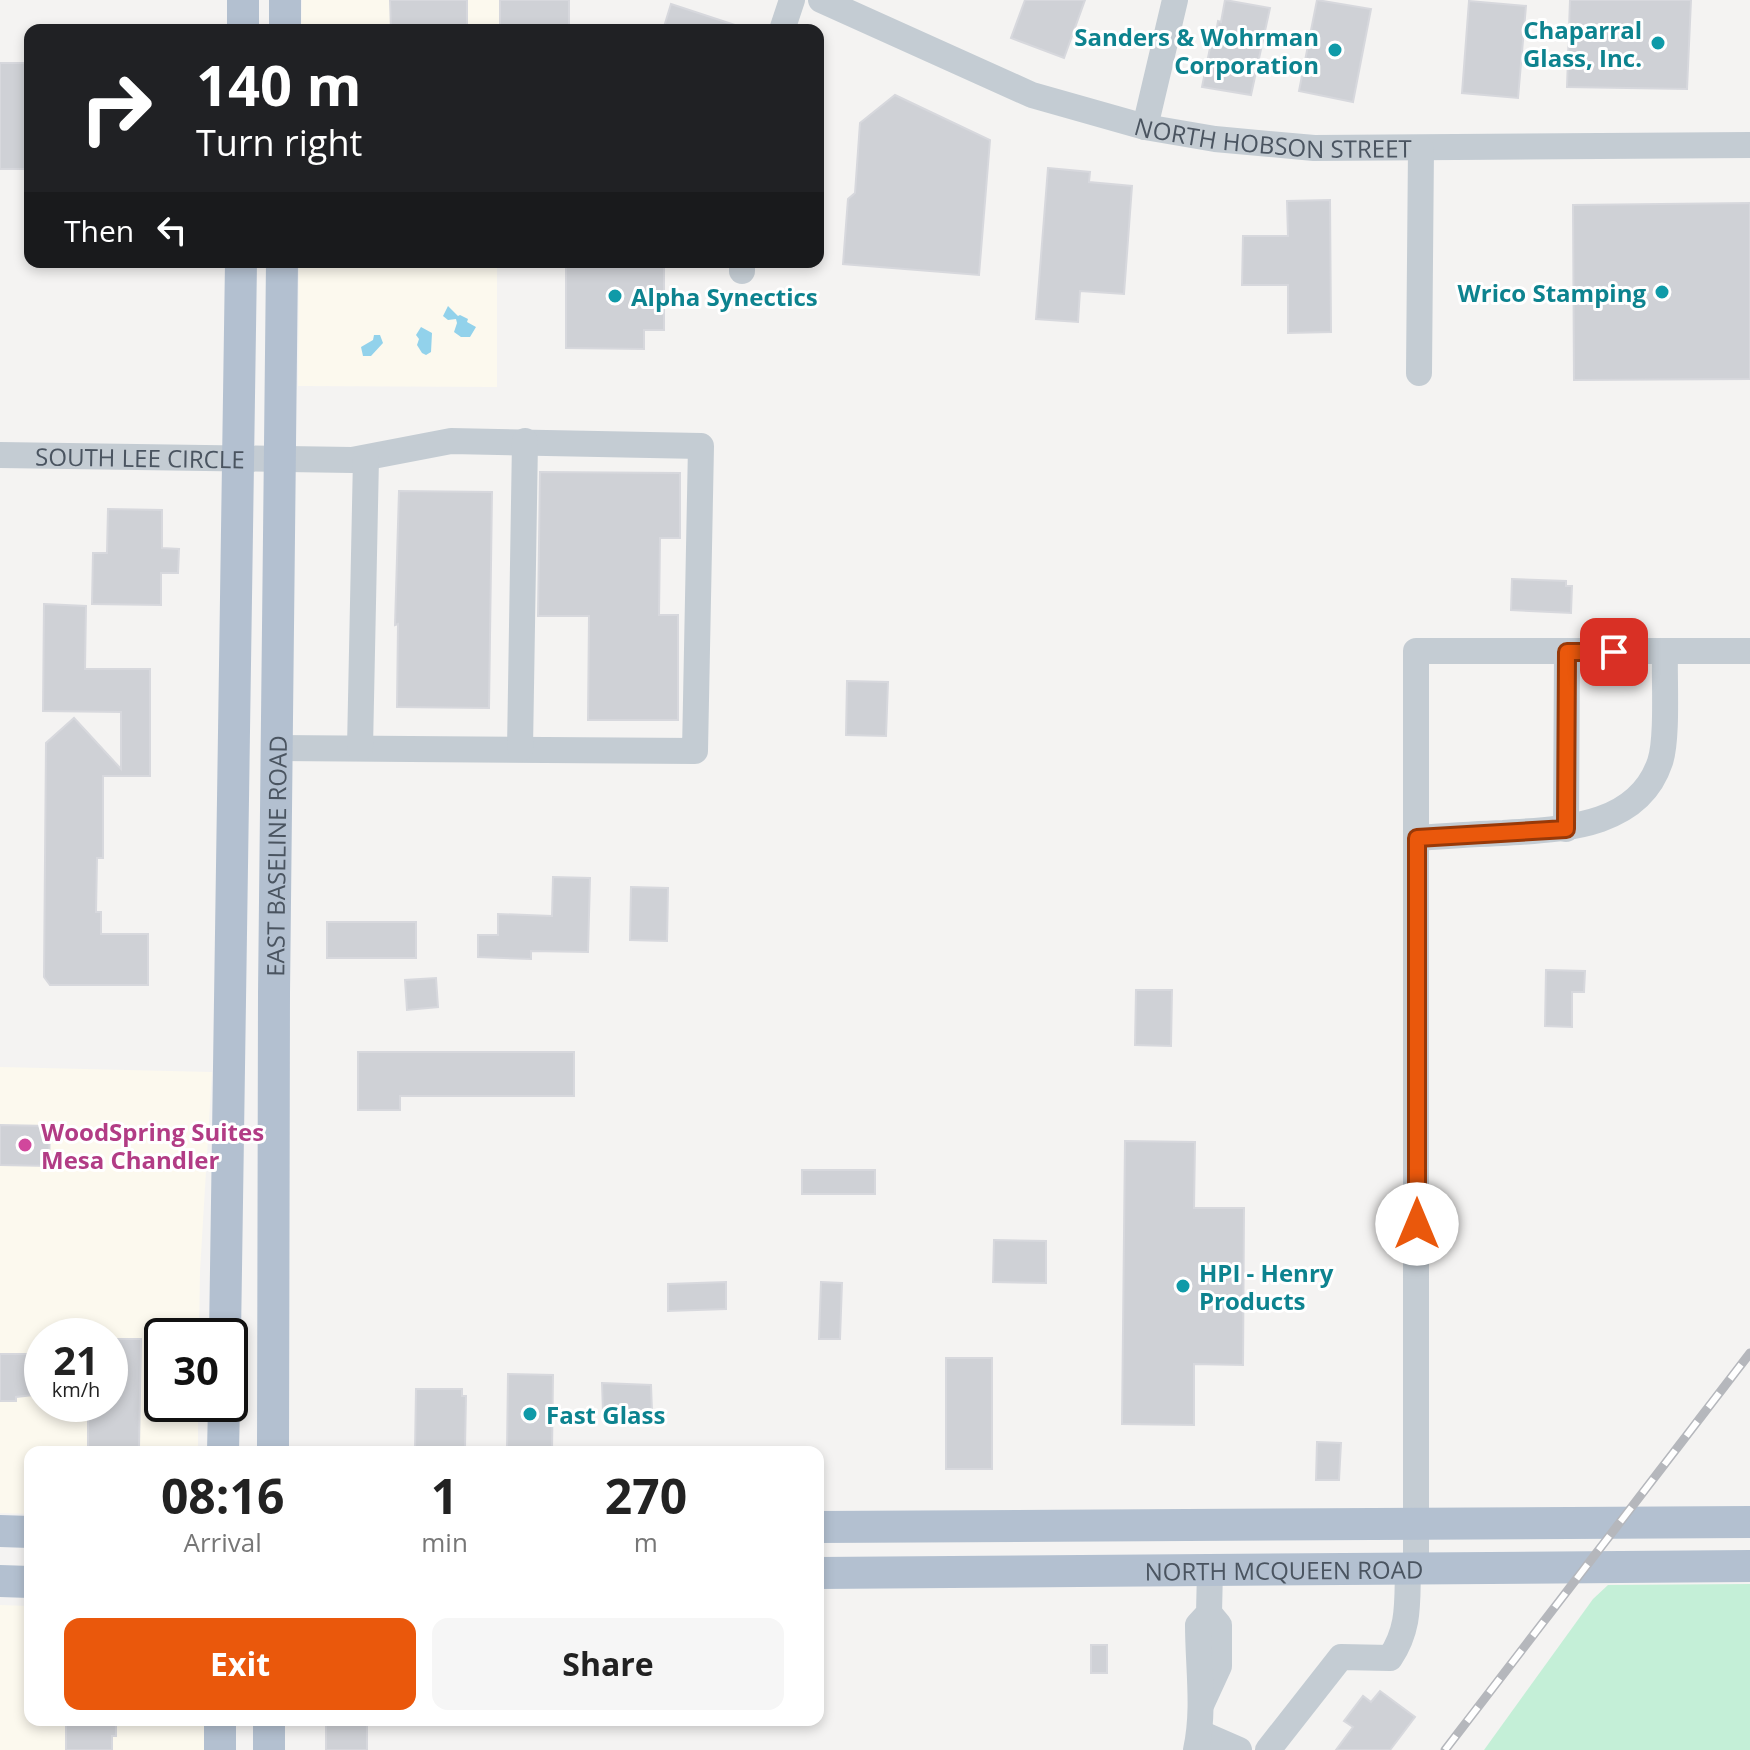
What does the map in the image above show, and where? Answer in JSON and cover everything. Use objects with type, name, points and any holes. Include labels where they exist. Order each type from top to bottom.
[{"type":"main road","points":[[243,0],[243,24]]},
{"type":"main road","points":[[285,0],[285,24]]},
{"type":"main road","name":"EAST BASELINE ROAD","points":[[225,1318],[241,268]]},
{"type":"main road","name":"EAST BASELINE ROAD","points":[[273,1446],[274,993],[282,268]]},
{"type":"main road","points":[[232,992],[274,993]]},
{"type":"main road","points":[[223,1446],[224,1422]]},
{"type":"main road","name":"NORTH MCQUEEN ROAD","points":[[824,1527],[1750,1522]]},
{"type":"main road","points":[[0,1531],[24,1532]]},
{"type":"main road","name":"NORTH MCQUEEN ROAD","points":[[824,1573],[1750,1566]]},
{"type":"main road","points":[[0,1581],[24,1582]]},
{"type":"main road","points":[[220,1726],[220,1750]]},
{"type":"main road","points":[[269,1726],[269,1750]]},
{"type":"street","points":[[784,24],[792,0]]},
{"type":"street","name":"NORTH HOBSON STREET","points":[[821,0],[1032,95],[1145,127],[1215,139],[1314,148],[1750,145]]},
{"type":"street","points":[[1145,127],[1175,0]]},
{"type":"street","points":[[1419,373],[1421,148]]},
{"type":"street","name":"SOUTH LEE CIRCLE","points":[[0,455],[366,458],[451,441],[701,446],[695,751],[520,749]]},
{"type":"street","points":[[277,748],[520,749],[525,441]]},
{"type":"street","points":[[360,748],[366,458]]},
{"type":"street","points":[[1268,1750],[1341,1657],[1390,1658],[1403,1639],[1407,1610],[1417,1525],[1416,651],[1750,651]]},
{"type":"street","points":[[1417,838],[1566,829],[1629,806],[1650,786],[1661,759],[1665,651]]},
{"type":"street","points":[[1566,829],[1567,652]]},
{"type":"street","points":[[1210,1570],[1209,1613],[1219,1625],[1219,1666],[1202,1703],[1198,1741],[1239,1750]]},
{"type":"shaded area","points":[[302,0],[499,0],[499,24],[301,24]]},
{"type":"shaded area","points":[[299,268],[497,268],[497,387],[298,386]]},
{"type":"shaded area","points":[[0,1067],[212,1072],[199,1318],[144,1318],[144,1422],[198,1422],[198,1446],[24,1446],[24,1514],[0,1513]]},
{"type":"shaded area","points":[[0,1605],[24,1606],[24,1726],[204,1726],[204,1750],[0,1750]]},
{"type":"green space","points":[[1750,1584],[1750,1750],[1484,1750],[1593,1599],[1608,1585]]},
{"type":"water","points":[[448,306],[476,327],[470,337],[461,337],[454,332],[456,319],[448,320],[443,316]]},
{"type":"water","points":[[421,327],[432,333],[431,352],[426,355],[417,345],[419,339],[416,335]]},
{"type":"water","points":[[374,335],[380,335],[383,343],[371,356],[363,356],[361,347],[373,340]]},
{"type":"building","points":[[390,0],[467,0],[467,24],[391,24]]},
{"type":"building","points":[[500,0],[569,0],[569,24],[500,24]]},
{"type":"building","points":[[1025,0],[1085,0],[1064,58],[1011,38]]},
{"type":"building","points":[[1225,0],[1270,8],[1251,95],[1202,87],[1211,43],[1214,44]]},
{"type":"building","name":"Sanders & Wohrman Corporation","points":[[1317,0],[1371,9],[1353,102],[1299,91]]},
{"type":"building","points":[[1570,0],[1691,0],[1687,89],[1567,87]]},
{"type":"building","points":[[1469,1],[1526,6],[1518,98],[1462,93]]},
{"type":"building","points":[[671,4],[732,24],[665,24]]},
{"type":"building","points":[[0,63],[24,63],[24,169],[0,169]]},
{"type":"building","points":[[895,95],[990,140],[979,275],[843,264],[848,199],[855,193],[860,123]]},
{"type":"building","points":[[1048,168],[1090,172],[1089,182],[1132,186],[1124,294],[1080,291],[1078,322],[1036,319]]},
{"type":"building","points":[[1330,200],[1331,332],[1288,333],[1288,285],[1242,285],[1243,236],[1288,236],[1287,201]]},
{"type":"building","name":"Wrico Stamping","points":[[1750,203],[1750,379],[1574,380],[1573,205]]},
{"type":"building","name":"Alpha Synectics","points":[[566,268],[664,268],[664,330],[644,330],[644,349],[566,348]]},
{"type":"building","points":[[540,472],[680,473],[680,538],[660,538],[659,615],[678,615],[678,720],[588,720],[589,616],[538,616]]},
{"type":"building","points":[[399,491],[492,492],[489,708],[397,707],[398,624],[395,625]]},
{"type":"building","points":[[108,509],[162,510],[162,548],[179,549],[178,573],[161,573],[161,605],[92,604],[93,553],[107,553]]},
{"type":"building","points":[[1512,579],[1566,581],[1566,586],[1572,586],[1571,613],[1511,610]]},
{"type":"building","points":[[44,604],[86,606],[85,669],[150,669],[150,776],[103,776],[103,858],[97,858],[96,912],[101,912],[101,934],[148,934],[148,985],[50,985],[44,977],[46,743],[74,718],[121,769],[121,712],[43,711]]},
{"type":"building","points":[[847,681],[888,682],[886,736],[846,735]]},
{"type":"building","points":[[553,877],[590,878],[588,952],[531,951],[531,959],[478,957],[478,935],[498,935],[498,914],[552,916]]},
{"type":"building","points":[[631,887],[668,888],[667,941],[630,940]]},
{"type":"building","points":[[327,922],[416,922],[416,958],[327,958]]},
{"type":"building","points":[[1546,970],[1585,971],[1584,992],[1572,992],[1572,1027],[1545,1026]]},
{"type":"building","points":[[436,978],[438,1007],[407,1010],[405,980]]},
{"type":"building","points":[[1136,990],[1172,990],[1171,1046],[1135,1045]]},
{"type":"building","points":[[358,1052],[574,1052],[574,1096],[400,1096],[400,1110],[358,1110]]},
{"type":"building","name":"WoodSpring Suites Mesa Chandler","points":[[0,1125],[50,1126],[49,1166],[0,1165]]},
{"type":"building","name":"HPI - Henry Products","points":[[1125,1141],[1195,1142],[1194,1208],[1244,1208],[1243,1365],[1194,1364],[1194,1425],[1122,1424]]},
{"type":"building","points":[[802,1170],[875,1170],[875,1194],[802,1194]]},
{"type":"building","points":[[994,1240],[1046,1241],[1046,1283],[993,1282]]},
{"type":"building","points":[[726,1282],[726,1309],[668,1311],[668,1284]]},
{"type":"building","points":[[821,1282],[842,1283],[840,1339],[819,1339]]},
{"type":"building","points":[[128,1339],[141,1339],[139,1446],[88,1446],[88,1422],[128,1422]]},
{"type":"building","points":[[0,1354],[24,1354],[24,1396],[16,1397],[16,1401],[0,1401]]},
{"type":"building","points":[[946,1358],[992,1358],[992,1469],[946,1469]]},
{"type":"building","name":"Fast Glass","points":[[508,1374],[553,1375],[552,1446],[507,1446]]},
{"type":"building","points":[[602,1383],[651,1385],[652,1411],[603,1412]]},
{"type":"building","points":[[416,1389],[462,1389],[462,1396],[466,1396],[465,1446],[415,1446]]},
{"type":"building","points":[[1317,1442],[1341,1443],[1339,1480],[1316,1480]]},
{"type":"building","points":[[1091,1645],[1107,1645],[1107,1673],[1091,1673]]},
{"type":"building","points":[[1380,1691],[1415,1717],[1390,1750],[1336,1750],[1353,1727],[1344,1721],[1363,1696],[1371,1702]]},
{"type":"building","points":[[66,1726],[116,1726],[112,1750],[66,1750]]},
{"type":"building","points":[[326,1726],[367,1726],[367,1750],[326,1750]]},
{"type":"railway","points":[[1445,1750],[1750,1353]]},
{"type":"place","name":"Chaparral Glass, Inc.","points":[[1658,43]]},
{"type":"place","name":"Sanders & Wohrman Corporation","points":[[1335,50]]},
{"type":"place","name":"Wrico Stamping","points":[[1662,292]]},
{"type":"place","name":"Alpha Synectics","points":[[615,296]]},
{"type":"place","name":"WoodSpring Suites Mesa Chandler","points":[[25,1145]]},
{"type":"place","name":"HPI - Henry Products","points":[[1183,1286]]},
{"type":"place","name":"Fast Glass","points":[[530,1414]]},
{"type":"route","points":[[1417,1224],[1417,838],[1566,829],[1567,652],[1614,652]]}]
